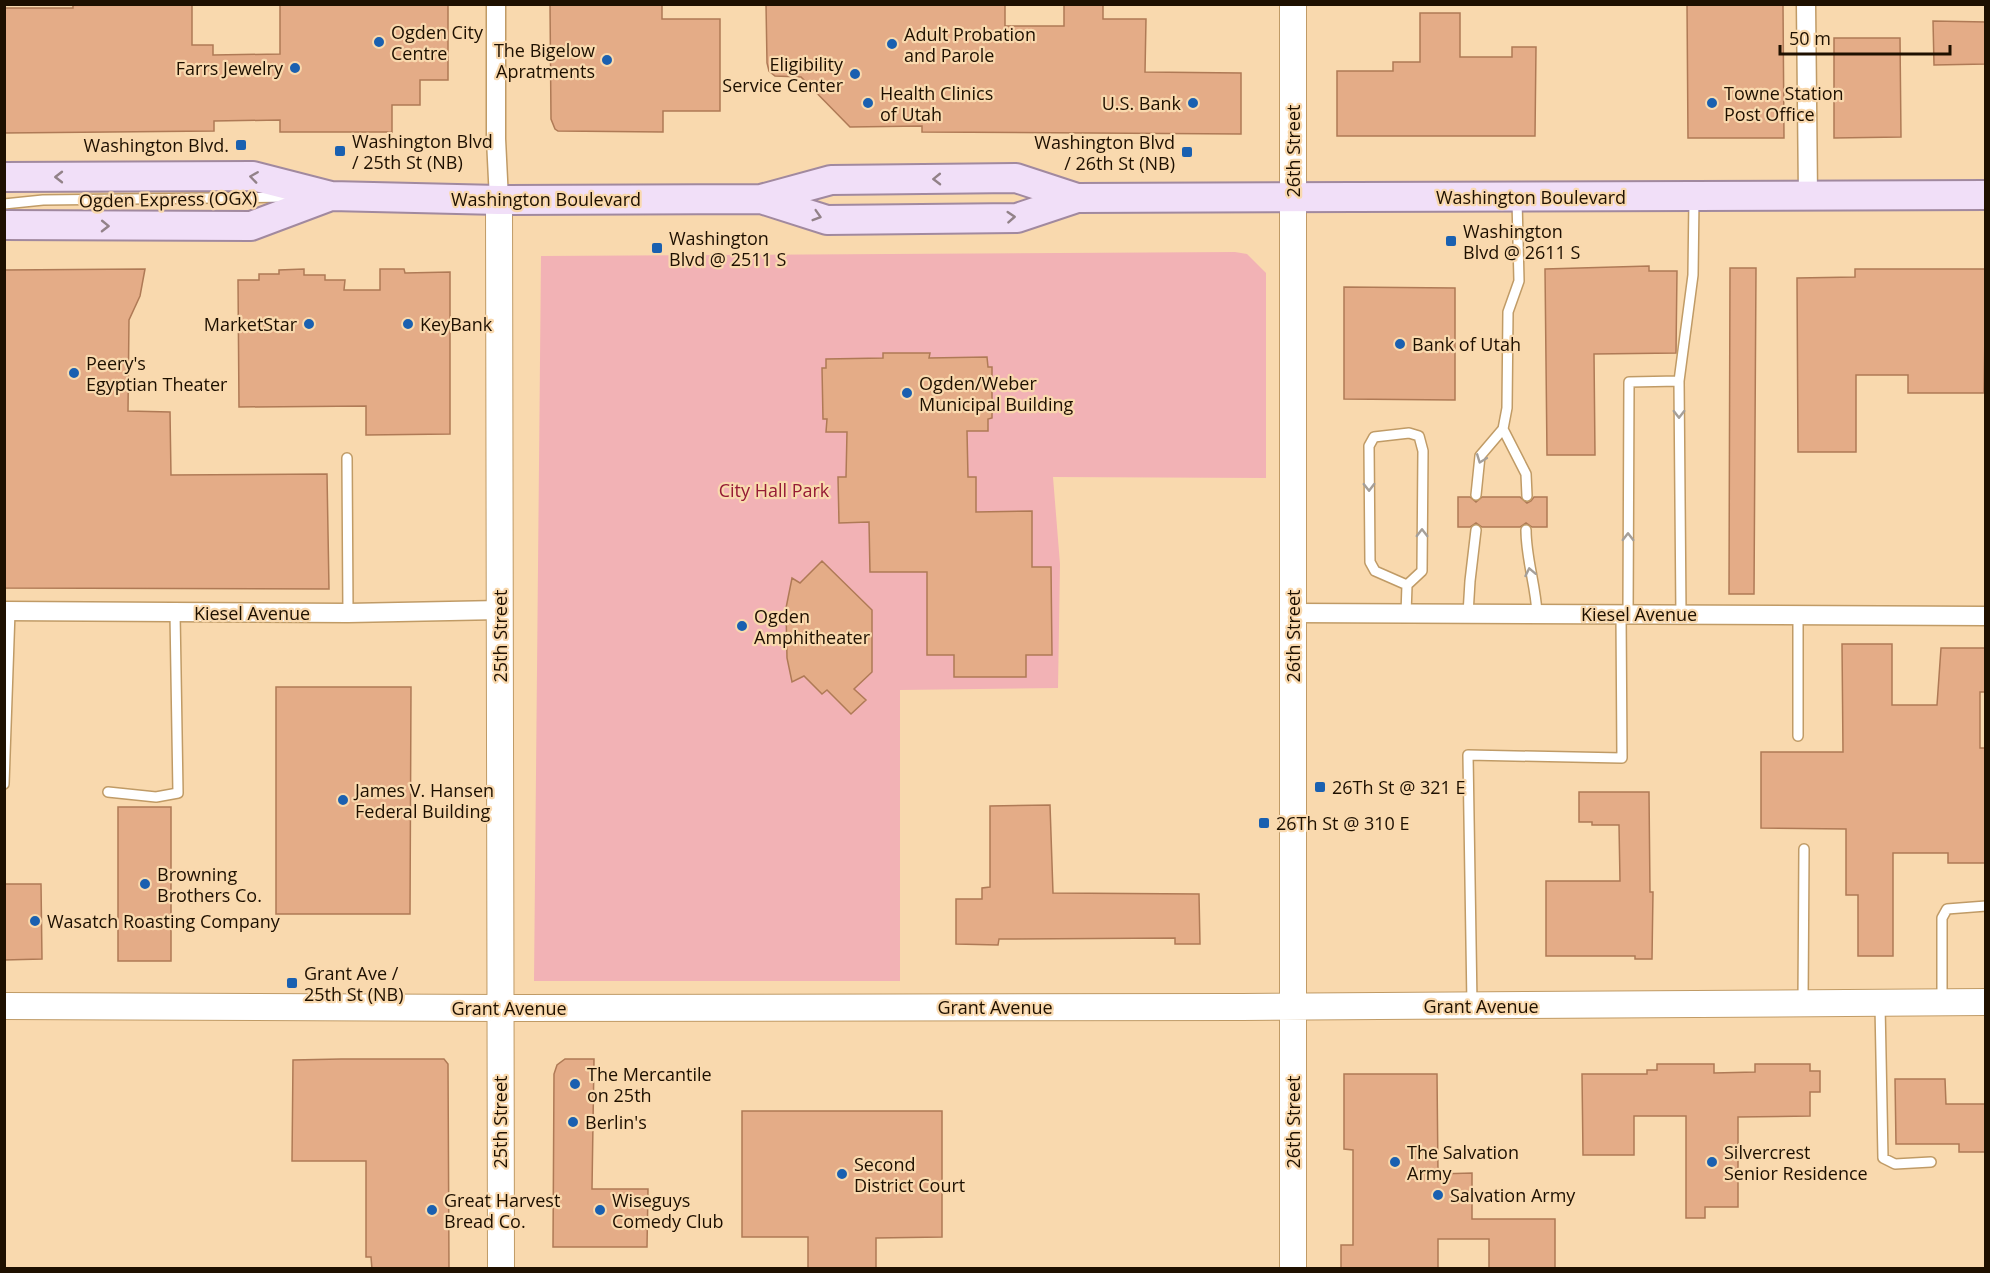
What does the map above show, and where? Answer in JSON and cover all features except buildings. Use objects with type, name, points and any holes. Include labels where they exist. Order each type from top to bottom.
[{"type":"main road","name":"Washington Boulevard","points":[[4,177],[253,176],[332,196],[499,200],[761,199],[831,180],[1016,178],[1077,198],[1986,195]]},
{"type":"main road","name":"Washington Boulevard","points":[[4,225],[251,226],[332,196]]},
{"type":"main road","name":"Washington Boulevard","points":[[761,199],[827,219],[839,219],[1017,218],[1077,198]]},
{"type":"street","name":"25th Street","points":[[496,4],[496,139],[499,200],[501,1269]]},
{"type":"street","name":"26th Street","points":[[1293,4],[1293,1269]]},
{"type":"street","points":[[1806,4],[1808,196]]},
{"type":"street","name":"Kiesel Avenue","points":[[7,611],[348,613],[500,610]]},
{"type":"street","name":"Kiesel Avenue","points":[[1293,613],[1986,616]]},
{"type":"street","name":"Grant Avenue","points":[[4,1006],[1293,1007],[1986,1002]]},
{"type":"lane","name":"Ogden Express (OGX)","points":[[4,204],[43,200],[332,196]]},
{"type":"lane","points":[[1681,615],[1679,381],[1693,274],[1694,196]]},
{"type":"lane","points":[[1476,495],[1480,456],[1503,429],[1507,408],[1508,312],[1519,281],[1517,197]]},
{"type":"lane","points":[[1472,1006],[1468,755],[1622,758],[1629,382],[1679,381]]},
{"type":"lane","points":[[1503,429],[1526,474],[1527,496]]},
{"type":"lane","points":[[1406,614],[1407,585],[1422,571],[1423,451],[1419,436],[1409,433],[1374,437],[1369,446],[1370,562],[1376,571],[1407,585]]},
{"type":"lane","points":[[347,458],[348,613]]},
{"type":"lane","points":[[1468,614],[1476,530]]},
{"type":"lane","points":[[1527,530],[1527,554],[1536,595],[1537,614]]},
{"type":"lane","points":[[4,784],[7,611]]},
{"type":"lane","points":[[108,792],[156,797],[178,793],[174,613]]},
{"type":"lane","points":[[1797,615],[1798,736]]},
{"type":"lane","points":[[1803,1005],[1804,849]]},
{"type":"lane","points":[[1942,1002],[1942,918],[1947,909],[1986,906]]},
{"type":"lane","points":[[1880,1002],[1883,1158],[1895,1164],[1930,1162]]},
{"type":"green space","name":"City Hall Park","points":[[1235,252],[1247,254],[1266,273],[1266,478],[1053,477],[1060,564],[1058,688],[900,690],[900,981],[534,981],[541,256]]},
{"type":"place","name":"Ogden City Centre","points":[[379,42]]},
{"type":"place","name":"Adult Probation and Parole","points":[[892,44]]},
{"type":"place","name":"The Bigelow Apratments","points":[[607,60]]},
{"type":"place","name":"Farrs Jewelry","points":[[295,68]]},
{"type":"place","name":"Eligibility Service Center","points":[[855,74]]},
{"type":"place","name":"Health Clinics of Utah","points":[[868,103]]},
{"type":"place","name":"U.S. Bank","points":[[1193,103]]},
{"type":"place","name":"Towne Station Post Office","points":[[1712,103]]},
{"type":"place","name":"Washington Blvd.","points":[[241,145]]},
{"type":"place","name":"Washington Blvd / 25th St (NB)","points":[[340,151]]},
{"type":"place","name":"Washington Blvd / 26th St (NB)","points":[[1187,152]]},
{"type":"place","name":"Washington Blvd @ 2611 S","points":[[1451,241]]},
{"type":"place","name":"Washington Blvd @ 2511 S","points":[[657,248]]},
{"type":"place","name":"MarketStar","points":[[309,324]]},
{"type":"place","name":"KeyBank","points":[[408,324]]},
{"type":"place","name":"Bank of Utah","points":[[1400,344]]},
{"type":"place","name":"Peery's Egyptian Theater","points":[[74,373]]},
{"type":"place","name":"Ogden/Weber Municipal Building","points":[[907,393]]},
{"type":"place","name":"Ogden Amphitheater","points":[[742,626]]},
{"type":"place","name":"26Th St @ 321 E","points":[[1320,787]]},
{"type":"place","name":"James V. Hansen Federal Building","points":[[343,800]]},
{"type":"place","name":"26Th St @ 310 E","points":[[1264,823]]},
{"type":"place","name":"Browning Brothers Co.","points":[[145,884]]},
{"type":"place","name":"Wasatch Roasting Company","points":[[35,921]]},
{"type":"place","name":"Grant Ave / 25th St (NB)","points":[[292,983]]},
{"type":"place","name":"The Mercantile on 25th","points":[[575,1084]]},
{"type":"place","name":"Berlin's","points":[[573,1122]]},
{"type":"place","name":"The Salvation Army","points":[[1395,1162]]},
{"type":"place","name":"Silvercrest Senior Residence","points":[[1712,1162]]},
{"type":"place","name":"Second District Court","points":[[842,1174]]},
{"type":"place","name":"Salvation Army","points":[[1438,1195]]},
{"type":"place","name":"Great Harvest Bread Co.","points":[[432,1210]]},
{"type":"place","name":"Wiseguys Comedy Club","points":[[600,1210]]}]
